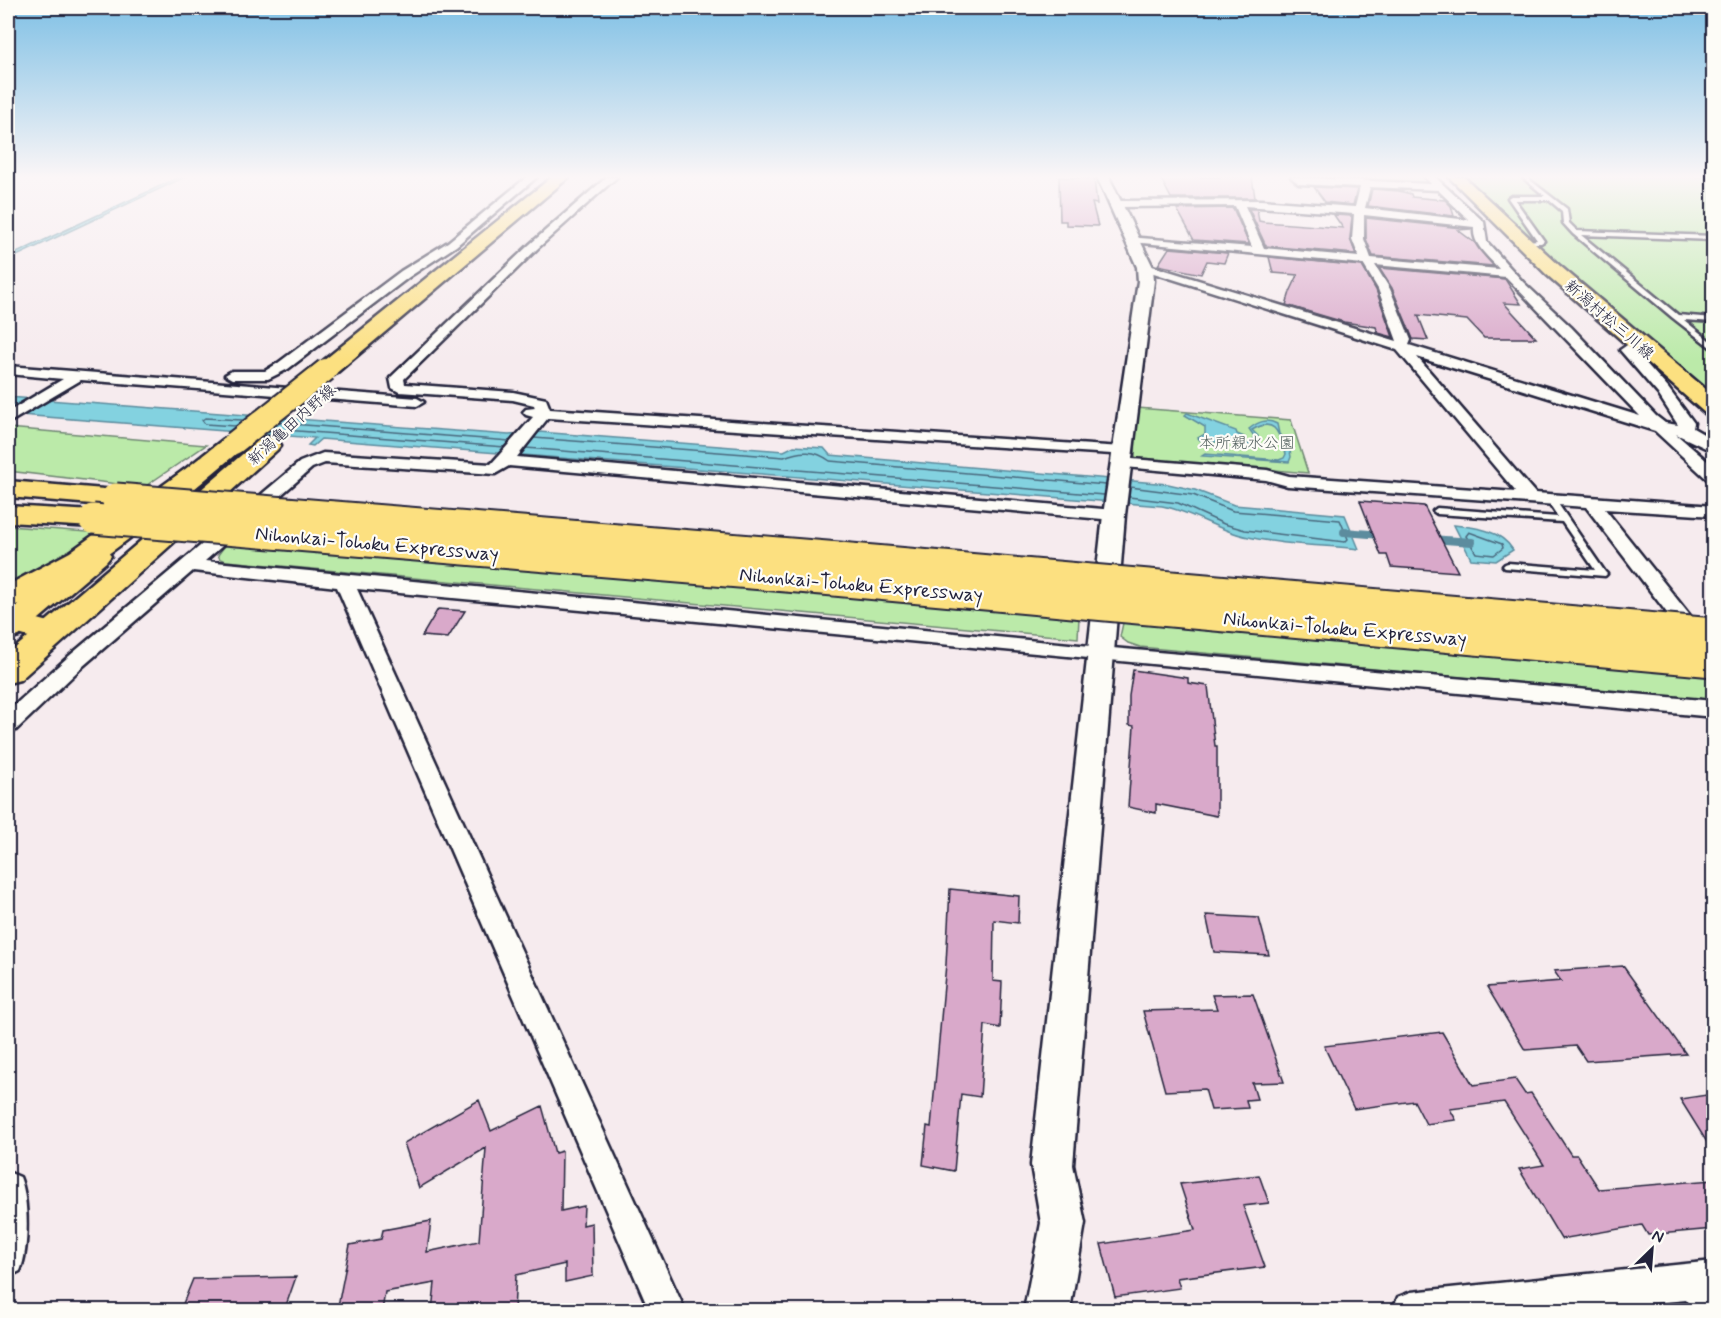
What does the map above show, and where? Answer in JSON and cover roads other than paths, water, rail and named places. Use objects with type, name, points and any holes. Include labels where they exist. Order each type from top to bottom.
[{"type":"main road","name":"新潟亀田内野線","points":[[8,672],[268,445],[337,371],[490,239]]},
{"type":"main road","name":"新潟亀田内野線","points":[[9,621],[32,587],[76,561],[193,476],[234,442],[337,371],[500,239]]},
{"type":"main road","name":"新潟村松三川線","points":[[1520,239],[1713,409]]},
{"type":"main road","name":"Nihonkai-Tohoku Expressway","points":[[8,489],[839,557],[1713,633]]},
{"type":"main road","name":"Nihonkai-Tohoku Expressway","points":[[8,514],[93,519],[834,581],[1713,661]]},
{"type":"main road","points":[[9,621],[53,633]]},
{"type":"street","points":[[116,378],[148,369],[247,376],[268,375],[405,274],[457,239]]},
{"type":"street","points":[[542,239],[397,378],[399,388],[534,399],[541,402],[544,413]]},
{"type":"street","points":[[1132,239],[1510,274]]},
{"type":"street","points":[[1047,1311],[1063,1223],[1052,1165],[1114,515],[1146,281],[1145,267],[1132,239]]},
{"type":"street","points":[[1254,239],[1260,252]]},
{"type":"street","points":[[1358,239],[1366,260],[1384,289],[1404,340],[1402,348]]},
{"type":"street","points":[[1480,239],[1510,274],[1659,427],[1713,476]]},
{"type":"street","points":[[1145,267],[1659,427],[1685,430],[1713,447]]},
{"type":"street","points":[[1638,344],[1627,350],[1663,391],[1686,423],[1685,430]]},
{"type":"street","points":[[1402,348],[1530,498]]},
{"type":"street","points":[[8,370],[1121,458],[1267,475],[1288,481],[1713,511]]},
{"type":"street","points":[[10,417],[78,376]]},
{"type":"street","points":[[8,724],[75,662],[306,465],[323,458],[495,470],[544,413]]},
{"type":"street","points":[[505,461],[1114,515]]},
{"type":"street","points":[[1592,503],[1713,661]]},
{"type":"street","points":[[189,566],[1101,654],[1713,709]]},
{"type":"street","points":[[344,582],[667,1311]]},
{"type":"street","points":[[8,1189],[8,1259]]},
{"type":"street","points":[[1411,1311],[1707,1289]]},
{"type":"lane","points":[[1524,242],[1541,241],[1539,239]]},
{"type":"lane","points":[[1583,239],[1713,348]]},
{"type":"lane","points":[[1675,317],[1713,320]]},
{"type":"lane","points":[[1508,566],[1602,574],[1551,500]]},
{"type":"lane","points":[[1437,511],[1565,520]]},
{"type":"water","points":[[48,239],[54,239],[8,260],[8,257]]},
{"type":"water","points":[[8,397],[509,435],[539,432],[784,451],[794,446],[824,448],[830,455],[1168,484],[1195,490],[1234,505],[1345,515],[1359,549],[1287,543],[1244,536],[1173,508],[1162,506],[321,439],[313,446],[308,445],[315,438],[8,414]]},
{"type":"water","points":[[1187,413],[1236,431],[1244,437],[1240,440],[1242,443],[1248,444],[1254,436],[1249,429],[1259,423],[1273,422],[1277,424],[1279,434],[1289,444],[1291,457],[1289,462],[1202,456],[1205,454],[1279,460],[1286,454],[1278,434],[1271,426],[1260,426],[1252,430],[1258,436],[1253,444],[1248,446],[1200,440],[1198,438],[1205,434],[1205,427],[1185,415]]},
{"type":"water","points":[[1454,525],[1495,534],[1508,543],[1513,550],[1496,561],[1471,559]]},
{"type":"waterway","points":[[1344,532],[1382,535]]},
{"type":"waterway","points":[[1431,539],[1472,542]]},
{"type":"park label","name":"本所親水公園","points":[[1247,442]]}]
